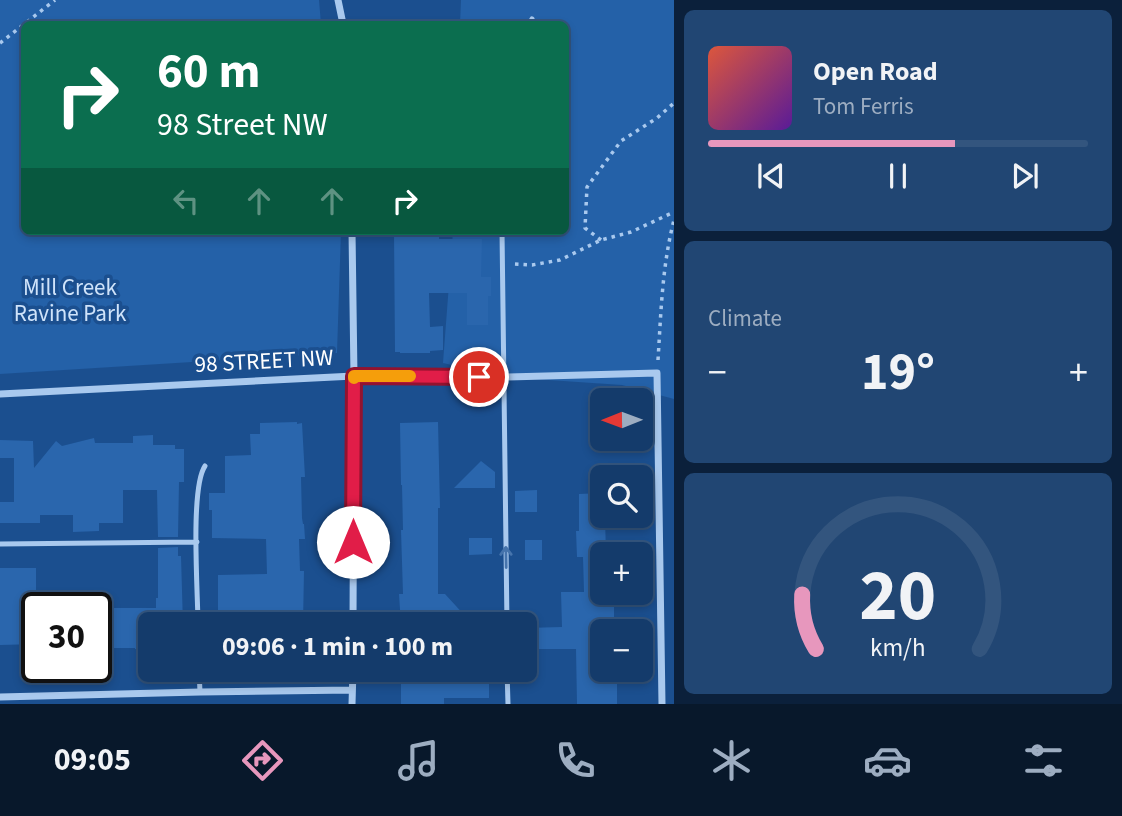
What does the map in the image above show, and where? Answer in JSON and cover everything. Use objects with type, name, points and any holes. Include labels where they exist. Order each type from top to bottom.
[{"type":"street","points":[[338,0],[342,21]]},
{"type":"street","points":[[352,235],[353,612]]},
{"type":"street","points":[[657,373],[662,704]]},
{"type":"street","name":"98 STREET NW","points":[[0,394],[354,376],[504,377],[657,373]]},
{"type":"street","points":[[352,682],[352,704]]},
{"type":"street","points":[[0,696],[352,690]]},
{"type":"lane","points":[[502,235],[507,612]]},
{"type":"lane","points":[[198,612],[198,492],[205,466]]},
{"type":"lane","points":[[0,544],[197,542]]},
{"type":"lane","points":[[200,682],[200,692]]},
{"type":"lane","points":[[507,682],[508,704]]},
{"type":"path","points":[[28,21],[55,0]]},
{"type":"path","points":[[0,43],[21,27]]},
{"type":"path","points":[[601,240],[585,228],[587,187],[621,141],[657,118],[674,103]]},
{"type":"path","points":[[504,264],[532,265],[560,260],[601,240],[631,232],[674,212]]},
{"type":"path","points":[[657,373],[668,240],[674,220]]},
{"type":"green space","name":"Mill Creek Ravine Park","points":[[0,0],[319,0],[321,21],[21,21],[21,235],[341,235],[337,353],[0,374]]},
{"type":"green space","points":[[461,0],[674,0],[674,399],[653,393],[653,388],[504,377],[443,363],[453,235],[569,235],[569,21],[460,21]]},
{"type":"building","points":[[394,235],[482,239],[481,277],[491,277],[488,325],[467,325],[467,293],[429,293],[430,327],[443,326],[443,350],[430,353],[395,352]]},
{"type":"building","points":[[438,422],[438,594],[445,594],[462,612],[400,612],[399,594],[403,594],[403,530],[400,423]]},
{"type":"building","points":[[260,423],[302,423],[305,477],[301,477],[302,518],[305,539],[299,539],[300,571],[304,571],[303,612],[218,612],[218,575],[267,574],[266,539],[212,538],[212,510],[209,510],[209,493],[225,493],[225,456],[251,455],[250,434],[260,434]]},
{"type":"building","points":[[153,435],[153,445],[175,445],[175,449],[184,449],[184,482],[179,482],[178,537],[158,537],[157,490],[123,490],[123,523],[99,523],[99,531],[73,532],[73,515],[40,515],[40,523],[0,523],[0,502],[14,502],[14,458],[0,458],[0,440],[33,441],[34,468],[56,441],[62,446],[94,438],[95,443],[133,443],[133,436]]},
{"type":"building","points":[[481,461],[495,472],[495,488],[454,488]]},
{"type":"building","points":[[537,490],[537,512],[515,512],[515,491]]},
{"type":"building","points":[[579,494],[590,494],[590,528],[605,528],[606,542],[590,542],[590,605],[614,605],[614,619],[590,619],[590,682],[617,682],[617,704],[577,704],[576,649],[537,649],[537,628],[562,627],[561,592],[584,592],[583,557],[577,557]]},
{"type":"building","points":[[469,538],[492,538],[492,554],[469,555]]},
{"type":"building","points":[[525,540],[542,540],[542,560],[525,560]]},
{"type":"building","points":[[178,547],[178,556],[181,556],[183,612],[138,612],[138,649],[112,648],[112,608],[156,608],[158,548]]},
{"type":"building","points":[[0,568],[36,568],[36,590],[56,592],[21,592],[21,644],[0,645]]},
{"type":"building","points":[[401,682],[489,682],[489,698],[444,698],[444,704],[401,704]]},
{"type":"slow traffic","points":[[354,378],[410,376]]},
{"type":"route","points":[[353,542],[354,376],[479,377]]}]
